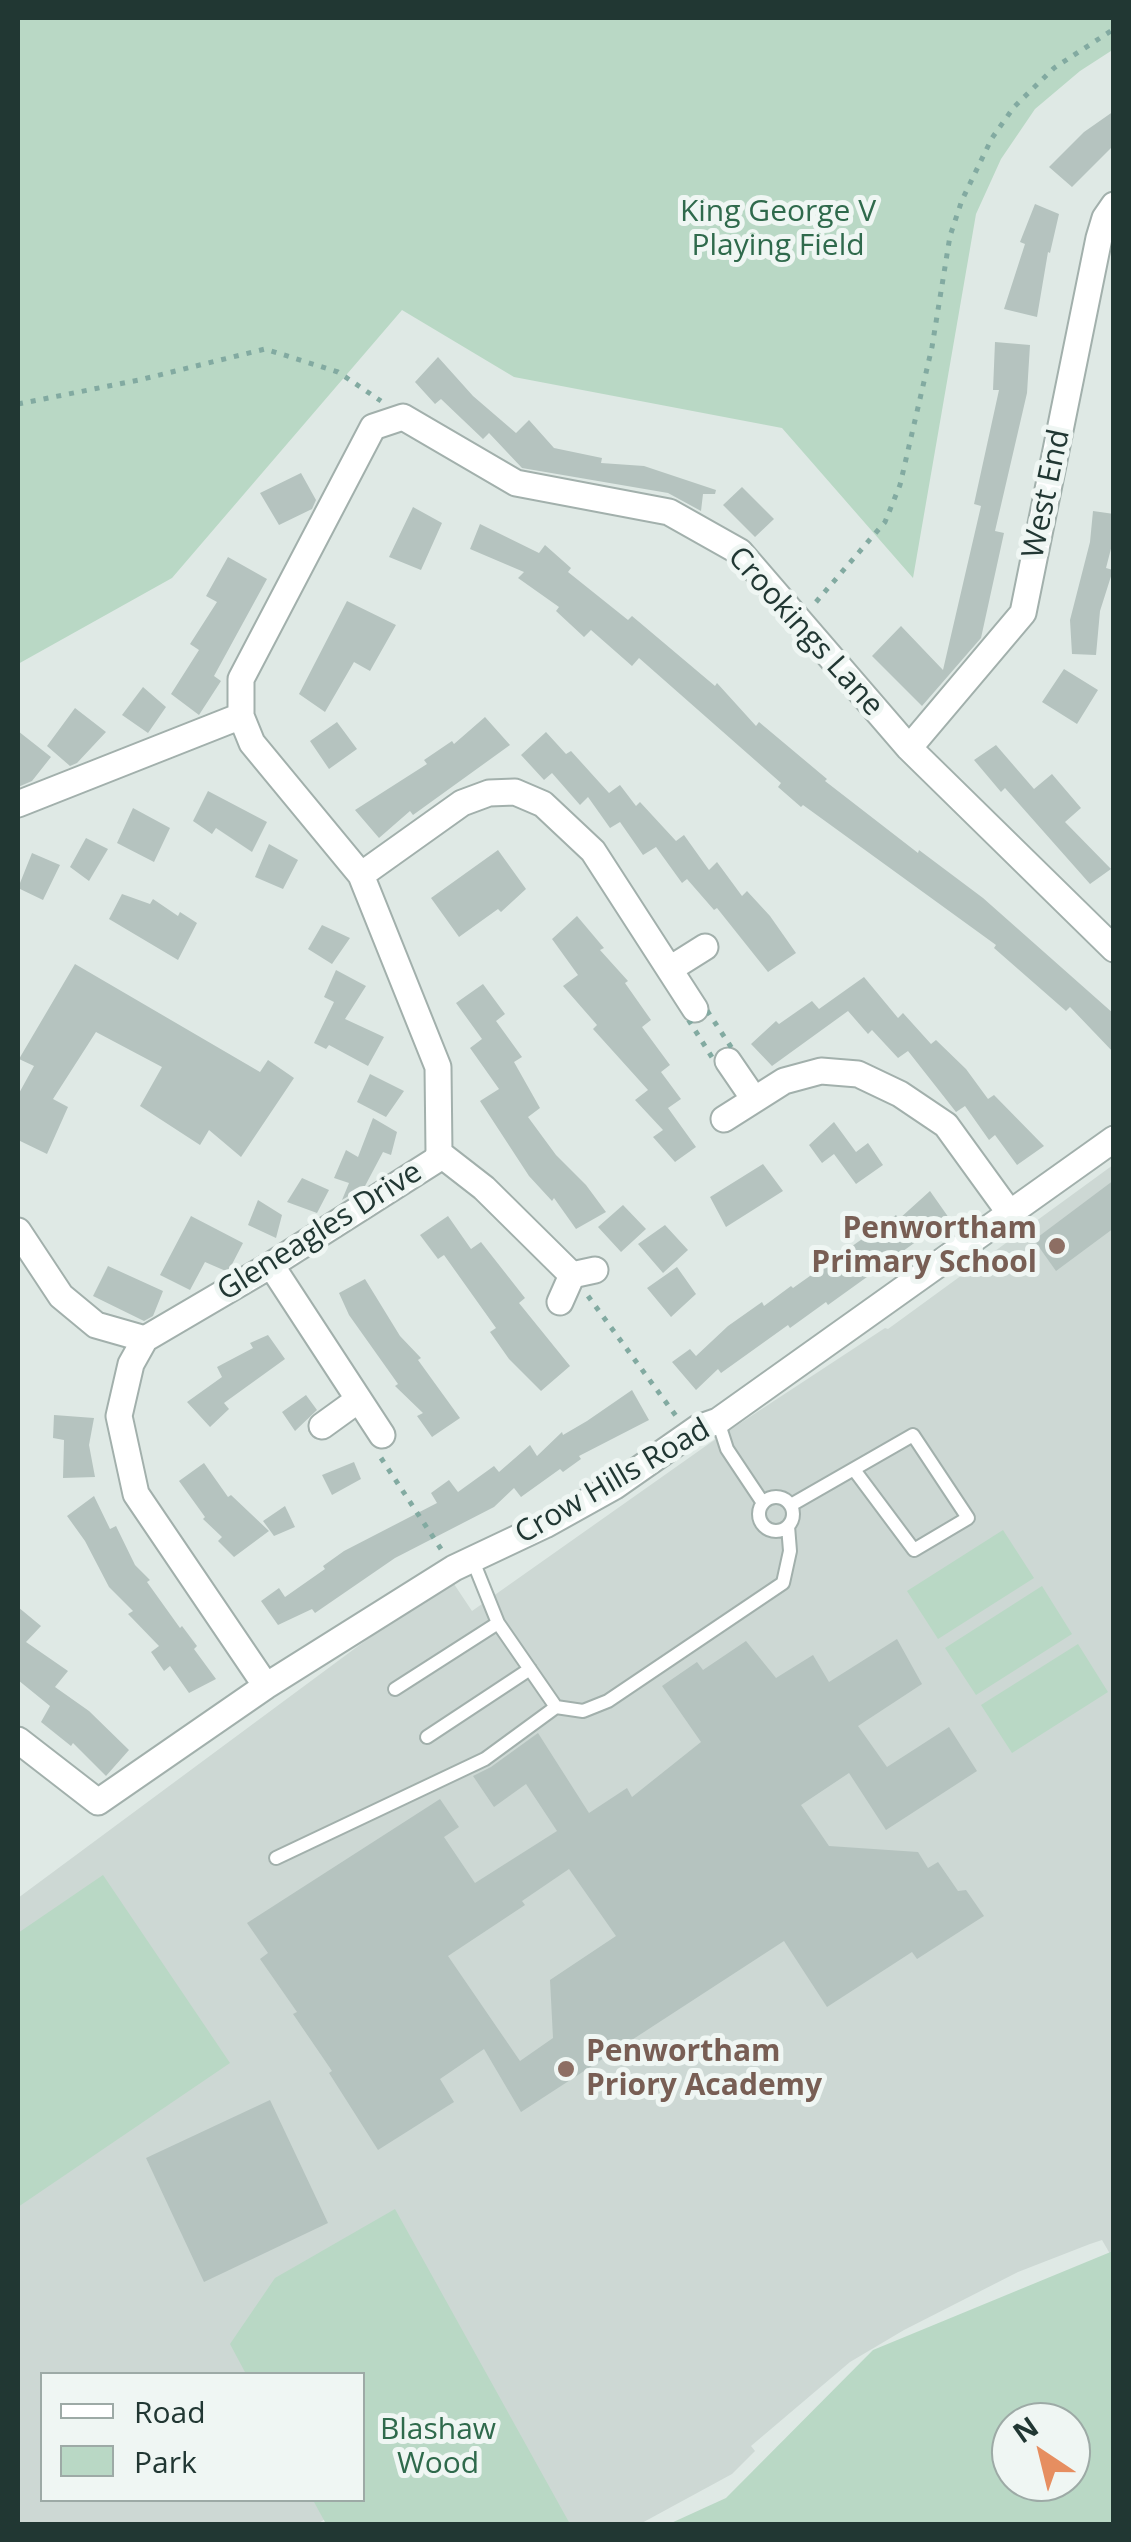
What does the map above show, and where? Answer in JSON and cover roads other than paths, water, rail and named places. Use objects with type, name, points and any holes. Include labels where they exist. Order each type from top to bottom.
[{"type":"street","name":"West End","points":[[909,748],[1023,614],[1099,238],[1114,204]]},
{"type":"street","name":"Crookings Lane","points":[[241,716],[241,679],[373,427],[403,417],[516,483],[670,512],[740,552],[909,748],[1114,948]]},
{"type":"street","points":[[18,804],[241,716]]},
{"type":"street","name":"Gleneagles Drive","points":[[145,1339],[271,1265],[436,1160],[439,1153],[438,1067],[362,875],[252,743],[241,716]]},
{"type":"street","points":[[362,875],[462,802],[488,793],[515,792],[543,804],[592,851],[695,1008]]},
{"type":"street","points":[[670,970],[705,947]]},
{"type":"street","points":[[728,1061],[754,1099]]},
{"type":"street","points":[[724,1120],[784,1081],[821,1071],[858,1074],[900,1094],[946,1125],[1010,1212]]},
{"type":"street","name":"Crow Hills Road","points":[[18,1740],[98,1802],[266,1686],[463,1565],[614,1486],[689,1435],[718,1421],[1114,1138]]},
{"type":"street","points":[[439,1153],[584,1272],[560,1302]]},
{"type":"street","points":[[18,1231],[61,1296],[96,1325],[145,1339],[131,1364],[119,1416],[136,1494],[266,1686]]},
{"type":"street","points":[[271,1265],[382,1436]]},
{"type":"street","points":[[322,1426],[358,1400]]},
{"type":"lane","points":[[718,1421],[727,1449],[764,1503]]},
{"type":"lane","points":[[791,1506],[913,1435],[968,1518],[914,1550],[855,1470]]},
{"type":"lane","points":[[276,1858],[485,1758],[556,1707],[583,1711],[608,1701],[782,1583],[790,1551],[791,1506],[778,1497],[764,1503],[759,1514],[763,1524],[778,1531],[788,1526]]},
{"type":"lane","points":[[463,1565],[556,1707]]},
{"type":"lane","points":[[395,1689],[498,1623]]},
{"type":"lane","points":[[427,1737],[530,1669]]},
{"type":"place","name":"Penwortham Primary School","points":[[1057,1246]]},
{"type":"place","name":"Penwortham Priory Academy","points":[[566,2069]]},
{"type":"park label","name":"King George V Playing Field","points":[[778,229]]},
{"type":"park label","name":"Blashaw Wood","points":[[438,2447]]}]
